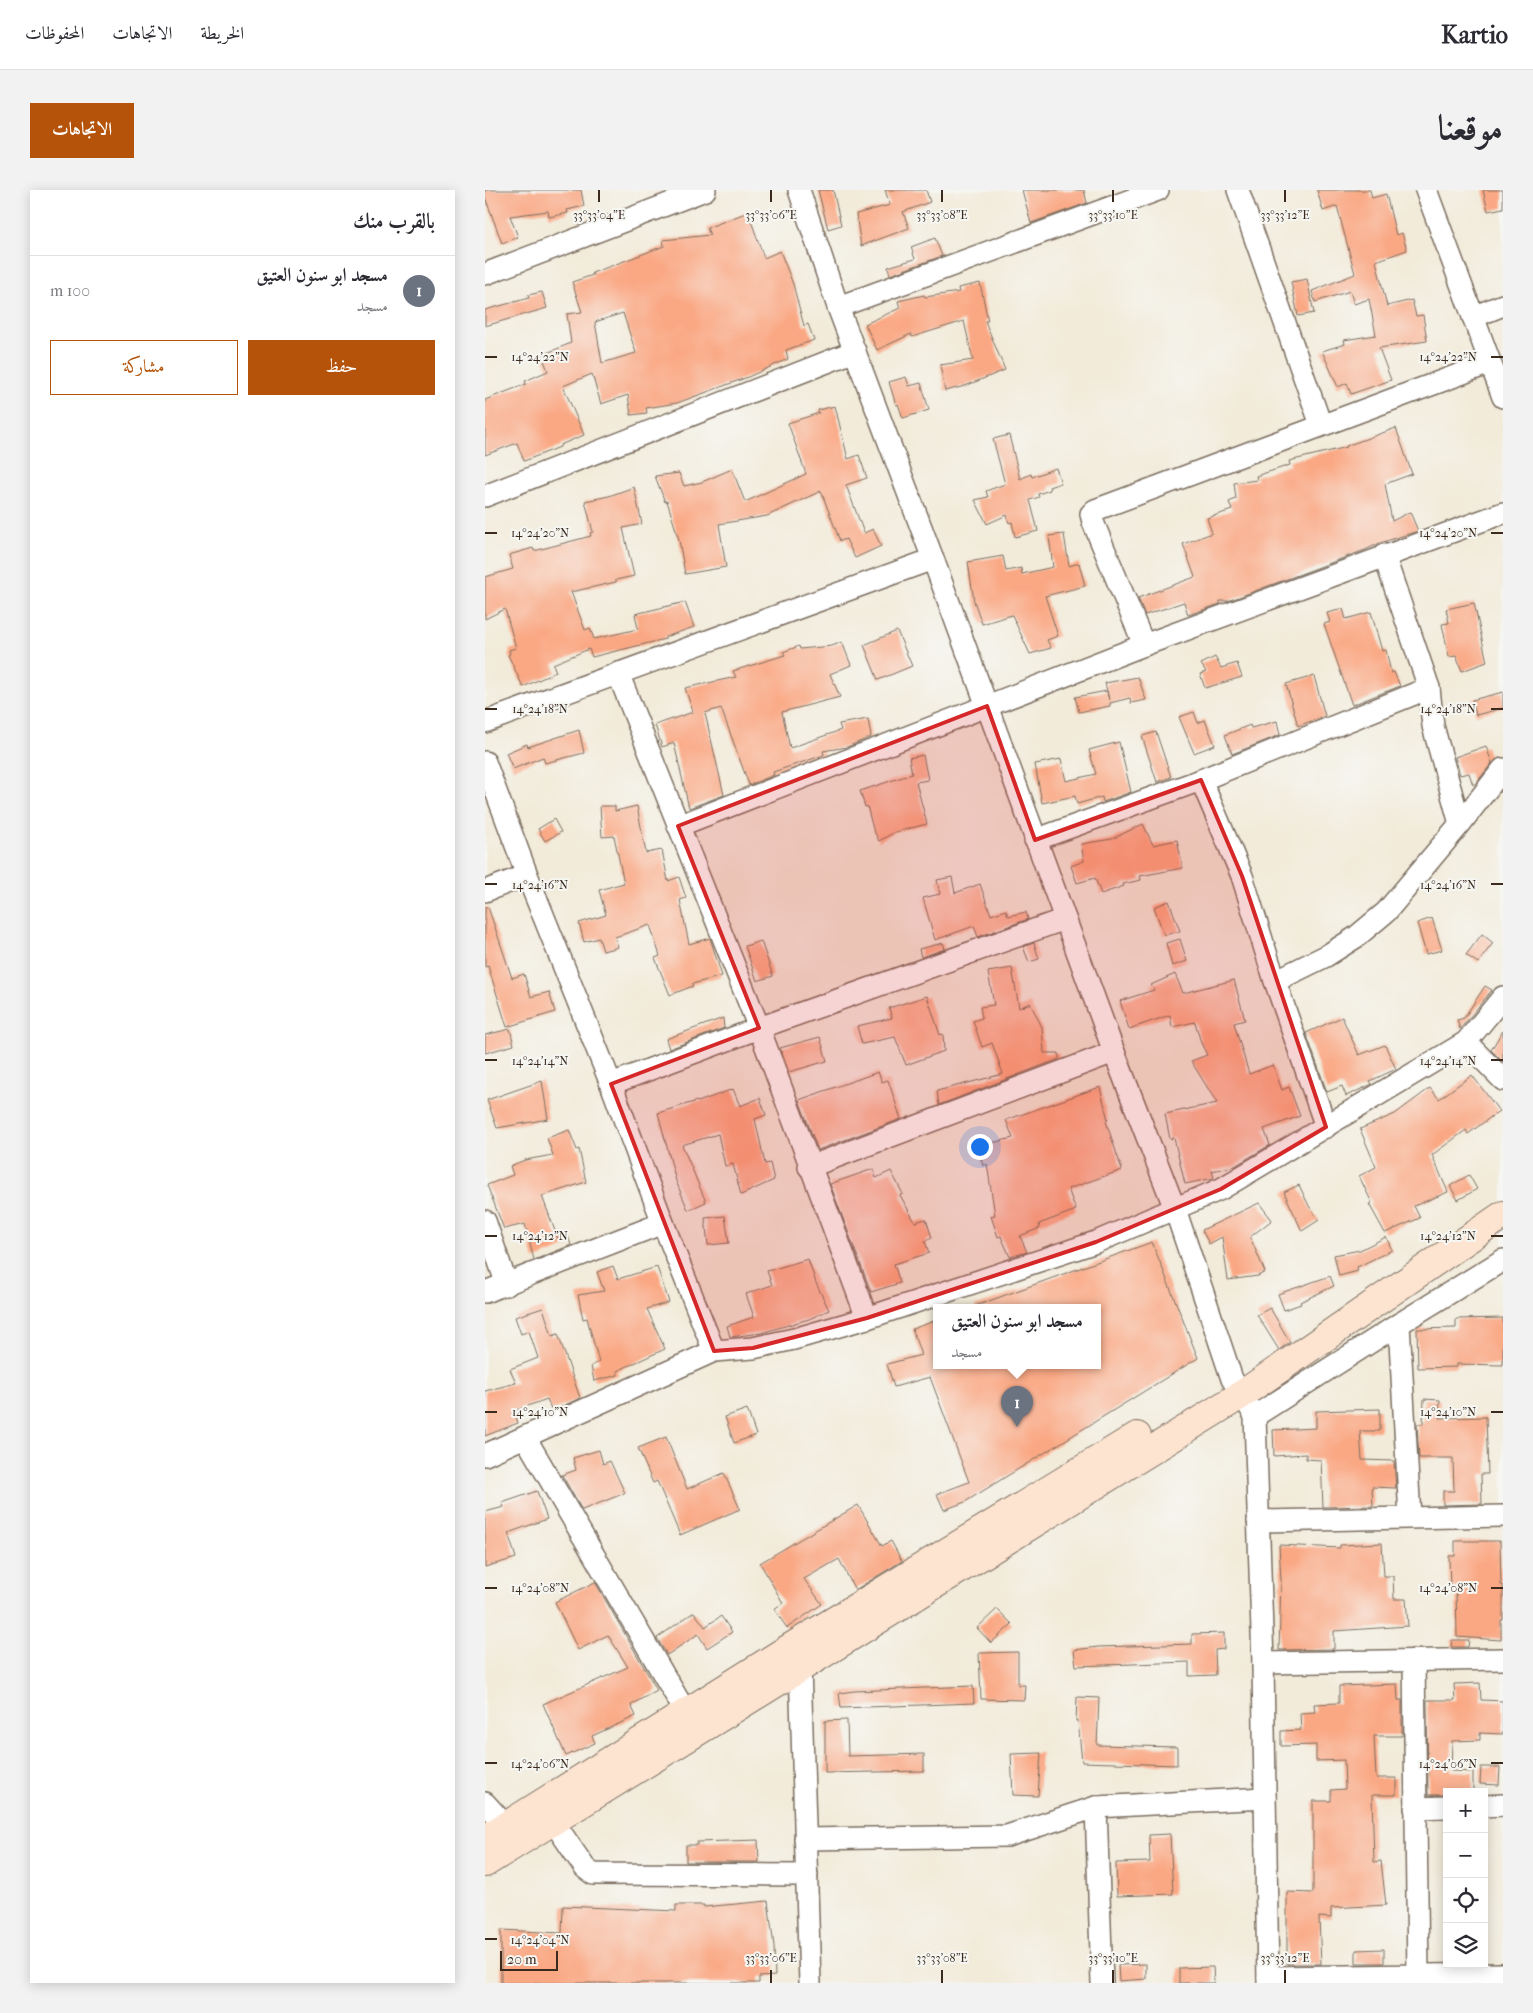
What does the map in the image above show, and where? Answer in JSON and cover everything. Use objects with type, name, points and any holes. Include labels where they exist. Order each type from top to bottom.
[{"type":"street","points":[[485,274],[705,190]]},
{"type":"street","points":[[799,190],[838,307],[933,559],[1114,1052],[1175,1209],[1242,1397],[1258,1521],[1263,1663],[1268,1980],[1503,1974]]},
{"type":"street","points":[[838,307],[1158,190]]},
{"type":"street","points":[[1238,190],[1321,426]]},
{"type":"street","points":[[1426,190],[1503,398]]},
{"type":"street","points":[[1473,317],[1503,305]]},
{"type":"street","points":[[485,496],[855,351]]},
{"type":"street","points":[[1144,645],[1093,522],[1091,514],[1095,510],[1490,363]]},
{"type":"street","points":[[678,826],[1144,645],[1384,555],[1503,513]]},
{"type":"street","points":[[1384,555],[1429,688],[1433,726],[1460,824]]},
{"type":"street","points":[[485,722],[933,559]]},
{"type":"street","points":[[618,673],[759,1028],[867,1318]]},
{"type":"street","points":[[1035,840],[1201,780],[1429,688]]},
{"type":"street","points":[[485,762],[527,875],[611,1084],[663,1223],[714,1351]]},
{"type":"street","points":[[1275,981],[1326,956],[1357,937],[1386,912],[1460,824],[1503,769]]},
{"type":"street","points":[[1201,780],[1242,876],[1275,981],[1326,1127]]},
{"type":"street","points":[[485,891],[527,875]]},
{"type":"street","points":[[611,1084],[759,1028],[1065,919]]},
{"type":"street","points":[[485,1455],[714,1351],[753,1348],[794,1339],[867,1318],[1096,1242],[1221,1189],[1466,1042],[1503,997]]},
{"type":"street","points":[[1466,1042],[1503,1080]]},
{"type":"street","points":[[809,1166],[1114,1052]]},
{"type":"street","points":[[1242,1397],[1387,1275],[1503,1194]]},
{"type":"street","points":[[485,1863],[800,1667],[1242,1397],[1503,1215]]},
{"type":"street","points":[[485,1221],[507,1284]]},
{"type":"street","points":[[485,1292],[663,1223]]},
{"type":"street","points":[[485,1803],[495,1833],[791,1646],[1242,1397],[1399,1324],[1503,1260]]},
{"type":"street","points":[[1399,1324],[1410,1517]]},
{"type":"street","points":[[525,1437],[686,1713]]},
{"type":"street","points":[[1258,1521],[1503,1516]]},
{"type":"street","points":[[1263,1663],[1503,1659]]},
{"type":"street","points":[[1414,1660],[1419,1975]]},
{"type":"street","points":[[800,1667],[810,1983]]},
{"type":"street","points":[[805,1839],[1007,1836],[1096,1807],[1265,1798]]},
{"type":"street","points":[[1488,1806],[1503,1805]]},
{"type":"street","points":[[1096,1807],[1102,1983]]},
{"type":"street","points":[[1415,1808],[1443,1807]]},
{"type":"street","points":[[553,1820],[585,1868],[593,1874],[807,1875]]},
{"type":"highlighted area","points":[[987,706],[1035,840],[1201,780],[1242,876],[1326,1127],[1221,1189],[1096,1242],[867,1318],[753,1348],[714,1351],[611,1084],[759,1028],[678,826]]},
{"type":"building","points":[[485,190],[581,190],[584,206],[567,210],[568,213],[549,217],[548,211],[510,216],[518,237],[502,243],[485,197]]},
{"type":"building","points":[[818,190],[833,190],[841,225],[828,229]]},
{"type":"building","points":[[885,190],[926,190],[930,202],[903,212],[909,228],[861,246],[856,214],[890,205]]},
{"type":"building","points":[[1022,190],[1084,190],[1087,203],[1031,223]]},
{"type":"building","points":[[1317,190],[1370,190],[1372,198],[1386,194],[1396,235],[1402,233],[1407,250],[1376,261],[1387,306],[1412,300],[1416,316],[1423,315],[1427,341],[1379,348],[1391,380],[1351,394],[1347,383],[1338,387],[1322,351],[1345,344],[1344,340],[1376,335],[1369,299],[1354,304],[1350,291],[1315,302],[1312,291],[1355,274],[1337,206],[1323,211]]},
{"type":"building","points":[[1483,190],[1503,190],[1503,208],[1488,211]]},
{"type":"building","points":[[748,212],[764,258],[780,251],[793,284],[804,326],[808,324],[814,340],[786,350],[788,359],[748,377],[677,403],[646,408],[647,413],[631,415],[628,395],[601,404],[592,374],[563,386],[584,435],[524,461],[517,443],[485,455],[485,400],[526,384],[525,381],[548,371],[542,355],[571,343],[567,314],[582,312],[572,282],[664,246],[663,240],[710,235],[707,228]],"holes":[[[623,313],[636,353],[602,363],[595,322]]]},
{"type":"building","points":[[935,238],[942,256],[890,275],[888,267],[915,259],[911,247]]},
{"type":"building","points":[[1307,279],[1314,313],[1298,316],[1291,282]]},
{"type":"building","points":[[980,283],[988,321],[985,321],[1005,370],[965,386],[945,391],[940,365],[973,360],[964,321],[912,337],[911,334],[877,350],[865,324],[900,308],[898,301],[924,295],[925,297],[959,292],[958,288]]},
{"type":"building","points":[[542,292],[547,308],[485,326],[485,310],[529,298],[528,295]]},
{"type":"building","points":[[906,377],[909,386],[921,383],[929,410],[903,418],[898,404],[896,405],[889,382]]},
{"type":"building","points":[[835,406],[848,459],[859,455],[867,478],[846,485],[864,533],[873,529],[881,546],[855,558],[846,539],[840,541],[821,491],[767,516],[719,524],[726,567],[685,574],[679,540],[667,501],[665,502],[655,476],[679,473],[684,486],[702,482],[732,469],[745,502],[806,474],[788,423],[819,413],[818,410]]},
{"type":"building","points":[[1396,428],[1412,474],[1385,484],[1392,521],[1410,512],[1418,531],[1380,543],[1228,601],[1220,601],[1220,604],[1188,615],[1184,602],[1145,615],[1138,598],[1195,577],[1183,544],[1212,533],[1207,518],[1232,510],[1229,502],[1236,499],[1234,483],[1257,480],[1256,476],[1290,465],[1289,461],[1347,447]]},
{"type":"building","points":[[1009,435],[1020,479],[1031,474],[1032,477],[1056,468],[1061,483],[1049,487],[1050,490],[1038,494],[1039,497],[1030,500],[1038,531],[1015,537],[1012,522],[1009,523],[1007,515],[987,524],[975,500],[988,497],[986,491],[1005,484],[993,439]]},
{"type":"building","points":[[634,487],[642,524],[623,528],[634,576],[571,592],[585,630],[590,628],[594,639],[638,629],[635,614],[685,602],[694,627],[665,637],[665,639],[592,657],[589,649],[553,664],[556,672],[523,687],[508,655],[510,654],[509,650],[516,648],[505,609],[485,619],[485,577],[513,569],[509,555],[533,548],[534,551],[591,536],[590,533],[593,532],[585,501],[609,496]]},
{"type":"building","points":[[1064,534],[1069,566],[1079,563],[1085,586],[1045,596],[1058,636],[1047,640],[1051,648],[1030,654],[1012,615],[982,624],[974,601],[968,562],[1003,556],[1006,571],[1021,568],[1022,574],[1053,567],[1049,536]]},
{"type":"building","points":[[1474,603],[1487,662],[1462,671],[1456,656],[1449,657],[1442,624],[1449,623],[1446,609]]},
{"type":"building","points":[[1343,609],[1346,619],[1371,612],[1382,651],[1386,650],[1391,673],[1394,672],[1400,686],[1352,705],[1324,624],[1330,622],[1327,613]]},
{"type":"building","points":[[897,631],[912,666],[878,680],[864,645]]},
{"type":"building","points":[[842,642],[851,665],[830,674],[840,697],[782,712],[790,748],[841,730],[839,724],[868,719],[871,737],[847,747],[823,751],[824,755],[773,772],[774,775],[749,785],[721,708],[705,713],[724,795],[689,808],[674,743],[662,747],[655,725],[693,712],[685,688],[736,677],[733,671],[785,655],[783,652],[799,646],[800,649],[832,646]]},
{"type":"building","points":[[1215,657],[1221,668],[1237,663],[1242,677],[1205,688],[1200,674],[1206,672],[1201,664]]},
{"type":"building","points":[[1314,676],[1325,716],[1298,726],[1286,684]]},
{"type":"building","points":[[1138,677],[1146,700],[1131,703],[1130,698],[1110,703],[1110,706],[1079,712],[1075,697],[1107,691],[1105,683]]},
{"type":"building","points":[[1503,692],[1503,708],[1476,715],[1472,700]]},
{"type":"building","points":[[1194,712],[1198,723],[1205,720],[1215,745],[1194,753],[1179,717]]},
{"type":"building","points":[[1277,721],[1280,735],[1232,754],[1225,735],[1250,725],[1251,728]]},
{"type":"building","points":[[579,730],[584,753],[545,763],[543,757],[513,769],[506,753],[527,744],[528,747]]},
{"type":"building","points":[[1156,732],[1171,777],[1157,782],[1142,736]]},
{"type":"building","points":[[1119,742],[1131,792],[1103,802],[1102,797],[1077,804],[1075,796],[1042,803],[1035,764],[1061,759],[1066,781],[1096,774],[1089,750]]},
{"type":"building","points":[[1486,746],[1492,763],[1473,785],[1469,773],[1460,775],[1455,757]]},
{"type":"building","points":[[923,755],[928,780],[916,782],[927,824],[895,832],[879,841],[860,791],[912,774],[909,758]]},
{"type":"building","points":[[600,806],[615,806],[615,811],[637,806],[646,853],[662,850],[668,881],[679,877],[686,898],[680,900],[689,944],[710,938],[722,976],[692,984],[693,986],[670,995],[655,958],[660,956],[650,925],[615,937],[618,947],[603,951],[599,938],[584,942],[579,923],[606,915],[599,890],[624,883],[614,836],[602,837]]},
{"type":"building","points":[[554,819],[561,832],[545,841],[538,829]]},
{"type":"building","points":[[1143,824],[1153,845],[1177,840],[1183,868],[1140,876],[1141,880],[1123,884],[1124,886],[1101,894],[1095,878],[1077,883],[1071,866],[1084,861],[1081,844],[1112,839]]},
{"type":"building","points":[[952,877],[955,893],[980,884],[991,915],[1006,910],[1008,916],[1026,912],[1028,919],[978,937],[974,926],[935,940],[923,898],[940,894],[937,880]]},
{"type":"building","points":[[1169,901],[1180,931],[1164,935],[1154,907]]},
{"type":"building","points":[[485,907],[488,907],[512,978],[524,974],[531,997],[549,992],[555,1012],[507,1027],[488,966],[485,967]]},
{"type":"building","points":[[1432,918],[1442,950],[1426,954],[1417,923]]},
{"type":"building","points":[[1482,934],[1493,943],[1478,963],[1466,955]]},
{"type":"building","points":[[1180,939],[1187,961],[1172,966],[1166,943]]},
{"type":"building","points":[[761,941],[773,976],[757,981],[745,946]]},
{"type":"building","points":[[943,943],[945,949],[921,957],[919,949]]},
{"type":"building","points":[[1034,943],[1039,959],[1029,962],[1023,947]]},
{"type":"building","points":[[1012,968],[1019,1008],[1030,1003],[1042,1027],[1044,1053],[1059,1053],[1059,1059],[939,1105],[937,1091],[1003,1074],[992,1043],[982,1047],[973,1021],[982,1018],[980,1007],[994,1005],[988,972]]},
{"type":"building","points":[[1175,974],[1183,993],[1234,980],[1245,1020],[1234,1023],[1249,1074],[1273,1065],[1282,1090],[1289,1087],[1300,1116],[1264,1129],[1270,1145],[1235,1166],[1212,1171],[1214,1178],[1185,1184],[1174,1138],[1170,1139],[1165,1114],[1217,1103],[1191,1061],[1207,1055],[1201,1043],[1195,1022],[1172,1027],[1170,1015],[1129,1029],[1120,1001],[1154,990],[1151,985]]},
{"type":"building","points":[[1485,986],[1492,990],[1460,1029],[1457,1020],[1464,1018]]},
{"type":"building","points":[[927,996],[940,1035],[943,1034],[944,1051],[906,1065],[895,1037],[862,1044],[857,1026],[892,1018],[889,1008]]},
{"type":"building","points":[[1342,1017],[1359,1055],[1385,1045],[1396,1069],[1370,1081],[1372,1084],[1346,1096],[1342,1086],[1327,1092],[1306,1033]]},
{"type":"building","points":[[723,1018],[724,1028],[669,1049],[666,1039]]},
{"type":"building","points":[[510,1029],[514,1045],[485,1053],[485,1035]]},
{"type":"building","points":[[1503,1030],[1503,1062],[1491,1050]]},
{"type":"building","points":[[820,1037],[827,1061],[789,1072],[780,1048]]},
{"type":"building","points":[[878,1072],[882,1082],[888,1080],[901,1119],[818,1150],[799,1100]]},
{"type":"building","points":[[1472,1075],[1499,1111],[1468,1134],[1466,1130],[1432,1155],[1448,1192],[1414,1206],[1420,1218],[1385,1233],[1369,1204],[1372,1203],[1359,1176],[1376,1167],[1360,1129],[1395,1114],[1430,1088],[1439,1099]]},
{"type":"building","points":[[542,1081],[548,1119],[497,1128],[487,1100]]},
{"type":"building","points":[[1100,1087],[1108,1120],[1106,1121],[1122,1170],[1068,1189],[1076,1210],[1039,1224],[1040,1228],[1020,1236],[1027,1252],[1010,1257],[1001,1236],[998,1237],[991,1216],[995,1215],[987,1164],[983,1166],[978,1146],[1013,1138],[1006,1120]]},
{"type":"building","points":[[733,1089],[740,1106],[760,1098],[766,1115],[755,1119],[765,1164],[770,1163],[774,1180],[741,1195],[733,1164],[725,1166],[718,1134],[682,1145],[706,1202],[688,1210],[676,1181],[658,1113],[698,1102]]},
{"type":"building","points":[[569,1130],[577,1150],[579,1149],[586,1182],[542,1196],[558,1239],[568,1236],[571,1245],[534,1260],[525,1224],[504,1229],[487,1185],[513,1175],[510,1166],[525,1160],[553,1155],[547,1138]]},
{"type":"building","points":[[873,1169],[876,1178],[891,1171],[903,1194],[900,1195],[915,1222],[926,1219],[932,1238],[925,1241],[929,1253],[894,1264],[900,1283],[871,1292],[830,1184]]},
{"type":"building","points":[[1469,1175],[1477,1189],[1458,1200],[1450,1186]]},
{"type":"building","points":[[1299,1185],[1309,1206],[1319,1220],[1302,1231],[1284,1192]]},
{"type":"building","points":[[1259,1203],[1272,1220],[1250,1237],[1265,1272],[1258,1276],[1228,1280],[1222,1237],[1209,1244],[1202,1230]]},
{"type":"building","points":[[725,1216],[729,1243],[708,1245],[705,1218]]},
{"type":"building","points":[[1386,1237],[1392,1250],[1357,1267],[1358,1271],[1339,1276],[1334,1255],[1360,1250]]},
{"type":"building","points":[[1152,1242],[1198,1358],[965,1502],[944,1510],[937,1494],[969,1482],[930,1377],[894,1387],[887,1364],[921,1355],[912,1329],[933,1321],[933,1369],[1101,1369],[1101,1304],[981,1304]]},
{"type":"building","points":[[808,1259],[816,1283],[829,1310],[809,1319],[761,1333],[730,1337],[727,1326],[754,1317],[746,1294],[772,1285],[767,1271]]},
{"type":"building","points":[[613,1266],[618,1279],[657,1267],[669,1302],[647,1309],[665,1349],[617,1371],[618,1375],[594,1381],[591,1366],[599,1362],[587,1318],[583,1319],[578,1295],[604,1291],[597,1272]]},
{"type":"building","points":[[1330,1276],[1334,1286],[1300,1302],[1301,1304],[1284,1310],[1278,1294]]},
{"type":"building","points":[[543,1308],[552,1336],[558,1334],[580,1398],[552,1411],[547,1399],[514,1411],[518,1423],[485,1436],[485,1391],[516,1383],[510,1369],[538,1358],[529,1331],[521,1334],[515,1317]]},
{"type":"building","points":[[1270,1308],[1290,1342],[1279,1350],[1257,1315]]},
{"type":"building","points":[[1503,1318],[1503,1365],[1457,1364],[1457,1367],[1418,1368],[1417,1329],[1456,1328],[1456,1319]]},
{"type":"building","points":[[1424,1399],[1440,1400],[1439,1418],[1486,1417],[1488,1474],[1481,1474],[1482,1504],[1443,1505],[1443,1491],[1454,1491],[1453,1458],[1419,1458],[1417,1424],[1423,1424]]},
{"type":"building","points":[[747,1409],[756,1435],[734,1443],[725,1417]]},
{"type":"building","points":[[1380,1409],[1380,1431],[1360,1431],[1362,1460],[1394,1461],[1396,1488],[1372,1487],[1373,1506],[1323,1507],[1321,1460],[1306,1459],[1306,1454],[1274,1456],[1273,1430],[1316,1428],[1316,1411]]},
{"type":"building","points":[[666,1437],[687,1489],[724,1473],[740,1509],[680,1535],[657,1481],[653,1483],[638,1448]]},
{"type":"building","points":[[599,1450],[603,1464],[610,1461],[625,1493],[582,1510],[562,1475],[576,1470],[573,1458]]},
{"type":"building","points":[[537,1491],[547,1519],[508,1533],[516,1558],[485,1567],[485,1512],[504,1507],[502,1503]]},
{"type":"building","points":[[858,1505],[882,1546],[891,1541],[902,1561],[855,1590],[839,1559],[804,1579],[822,1604],[787,1628],[774,1609],[783,1603],[760,1563]]},
{"type":"building","points":[[1455,1541],[1500,1541],[1501,1585],[1503,1585],[1501,1640],[1457,1637],[1456,1587],[1450,1587],[1449,1556],[1455,1556]]},
{"type":"building","points":[[1382,1543],[1384,1576],[1393,1576],[1394,1599],[1406,1599],[1408,1626],[1334,1631],[1334,1649],[1279,1650],[1281,1580],[1279,1545],[1340,1548],[1340,1545]]},
{"type":"building","points":[[595,1582],[657,1690],[631,1705],[636,1716],[592,1736],[595,1743],[566,1756],[543,1704],[628,1667],[608,1635],[578,1650],[555,1602]]},
{"type":"building","points":[[997,1609],[1012,1624],[991,1643],[977,1628]]},
{"type":"building","points":[[694,1612],[705,1627],[721,1616],[732,1632],[707,1648],[698,1634],[667,1655],[657,1638]]},
{"type":"building","points":[[1224,1633],[1224,1649],[1215,1650],[1216,1675],[1189,1676],[1189,1662],[1076,1666],[1074,1650],[1098,1647],[1192,1644],[1192,1634]]},
{"type":"building","points":[[1452,1640],[1469,1640],[1468,1647],[1451,1647]]},
{"type":"building","points":[[1018,1652],[1018,1685],[1025,1685],[1024,1700],[981,1699],[979,1653]]},
{"type":"building","points":[[1480,1683],[1481,1700],[1503,1701],[1503,1734],[1480,1733],[1480,1740],[1452,1741],[1451,1771],[1473,1772],[1473,1788],[1443,1788],[1443,1795],[1428,1795],[1427,1700],[1455,1700],[1454,1684]]},
{"type":"building","points":[[1397,1684],[1398,1700],[1402,1700],[1402,1736],[1374,1736],[1376,1778],[1396,1778],[1396,1795],[1372,1795],[1374,1862],[1381,1861],[1386,1905],[1331,1908],[1331,1918],[1319,1917],[1321,1964],[1287,1964],[1287,1892],[1313,1893],[1313,1801],[1331,1801],[1331,1790],[1345,1789],[1344,1760],[1316,1761],[1316,1745],[1281,1746],[1281,1731],[1301,1730],[1300,1713],[1315,1712],[1314,1704],[1339,1703],[1339,1686]]},
{"type":"building","points":[[973,1686],[974,1703],[841,1708],[839,1693],[854,1691]]},
{"type":"building","points":[[1077,1697],[1099,1698],[1097,1745],[1177,1747],[1177,1765],[1082,1762],[1078,1721],[1076,1721]]},
{"type":"building","points":[[847,1720],[848,1756],[924,1754],[924,1771],[825,1773],[825,1721]]},
{"type":"building","points":[[1041,1753],[1038,1796],[1013,1795],[1011,1754]]},
{"type":"building","points":[[1481,1767],[1500,1767],[1499,1785],[1480,1784]]},
{"type":"building","points":[[1170,1834],[1173,1894],[1117,1896],[1116,1863],[1150,1862],[1149,1835]]},
{"type":"building","points":[[758,1840],[759,1862],[686,1862],[686,1845],[697,1845],[697,1842]]},
{"type":"building","points":[[768,1901],[774,1946],[775,1976],[759,1977],[759,1983],[501,1983],[501,1930],[562,1933],[563,1906],[676,1911],[676,1905],[704,1905],[704,1907]]},
{"type":"building","points":[[1384,1949],[1384,1963],[1356,1963],[1356,1950]]},
{"type":"building","points":[[1146,1964],[1146,1979],[1119,1981],[1118,1965]]},
{"type":"building","points":[[1213,1967],[1214,1983],[1179,1983],[1179,1968]]},
{"type":"place","name":"مسجد ابو سنون العتيق","points":[[1017,1427]]}]
